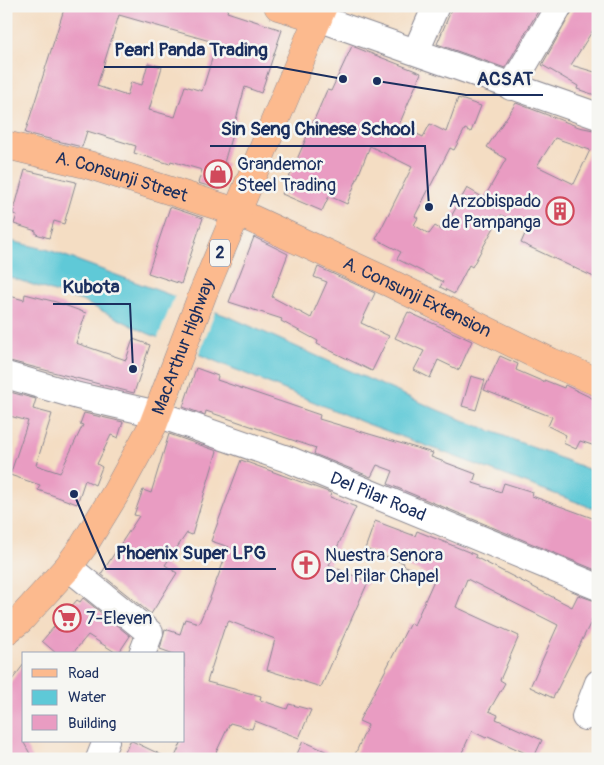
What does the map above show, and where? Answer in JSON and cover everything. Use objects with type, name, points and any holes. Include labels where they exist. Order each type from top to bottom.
[{"type":"main road","points":[[278,6],[321,12]]},
{"type":"main road","name":"MacArthur Highway","points":[[11,620],[68,567],[118,491],[157,414],[203,293],[321,12]]},
{"type":"main road","name":"A. Consunji Street","points":[[6,145],[89,165],[237,212]]},
{"type":"main road","name":"A. Consunji Extension","points":[[237,212],[388,282],[551,362],[598,382]]},
{"type":"street","points":[[416,51],[436,6]]},
{"type":"street","points":[[511,87],[559,6]]},
{"type":"street","points":[[321,12],[511,87],[598,116]]},
{"type":"street","name":"Del Pilar Road","points":[[6,375],[78,396],[157,414],[290,460],[598,587]]},
{"type":"street","points":[[68,567],[150,634],[143,652]]},
{"type":"street","points":[[585,717],[598,683]]},
{"type":"street","points":[[99,759],[106,742]]},
{"type":"water","points":[[6,240],[49,250],[232,318],[440,411],[598,473],[598,510],[365,423],[147,333],[82,301],[6,276]]},
{"type":"pier","points":[[175,295],[216,310],[198,357],[157,340]]},
{"type":"building","points":[[65,6],[229,6],[227,12],[282,30],[261,93],[245,87],[224,163],[227,163],[219,189],[198,183],[202,170],[171,161],[170,164],[134,153],[136,146],[87,131],[82,147],[25,133]],"holes":[[[119,15],[217,43],[202,91],[185,86],[175,117],[149,110],[162,67],[148,63],[142,85],[131,82],[127,96],[97,86]]]},
{"type":"building","points":[[453,6],[541,6],[505,68],[437,44]]},
{"type":"building","points":[[575,6],[598,6],[598,22],[571,65],[598,73],[598,96],[577,89],[578,86],[542,65]]},
{"type":"building","points":[[352,46],[421,73],[399,125],[423,137],[430,124],[446,132],[458,98],[481,106],[471,132],[465,129],[454,150],[450,148],[415,216],[418,218],[414,225],[429,234],[435,226],[443,231],[467,188],[484,198],[506,159],[487,147],[516,103],[579,127],[598,131],[598,279],[521,243],[528,227],[501,215],[472,267],[469,265],[454,294],[440,287],[443,282],[397,259],[401,252],[376,239],[412,167],[370,146],[347,204],[329,196],[322,211],[282,194],[327,90],[331,91]],"holes":[[[555,138],[590,150],[574,184],[537,166]]]},
{"type":"building","points":[[25,170],[76,182],[64,224],[54,221],[49,238],[36,234],[36,231],[14,224],[17,215],[13,214]]},
{"type":"building","points":[[170,207],[203,218],[181,284],[148,273]]},
{"type":"building","points":[[254,237],[288,254],[272,297],[311,318],[327,282],[314,277],[318,267],[375,293],[361,323],[389,336],[372,371],[317,344],[318,341],[281,321],[282,319],[229,302]]},
{"type":"building","points":[[25,294],[56,302],[86,313],[76,343],[126,360],[133,339],[150,345],[134,393],[6,360],[6,295],[24,300]]},
{"type":"building","points":[[408,312],[472,341],[459,370],[438,360],[430,378],[414,370],[424,351],[395,338]]},
{"type":"building","points":[[500,356],[518,364],[516,370],[544,382],[544,380],[564,388],[565,385],[598,401],[598,447],[580,441],[576,449],[563,443],[566,435],[548,426],[552,417],[484,390]]},
{"type":"building","points":[[196,368],[218,376],[217,380],[320,415],[319,419],[433,453],[431,457],[476,474],[473,483],[501,492],[504,483],[533,492],[532,496],[598,520],[598,571],[388,484],[393,471],[377,465],[371,477],[314,454],[316,448],[206,411],[205,415],[183,407]]},
{"type":"building","points":[[471,376],[485,380],[476,410],[462,406]]},
{"type":"building","points":[[6,391],[36,399],[33,409],[52,414],[36,465],[60,473],[83,425],[80,424],[84,413],[123,422],[118,438],[111,435],[97,464],[102,467],[95,485],[85,480],[77,504],[38,490],[40,485],[10,475],[28,421],[6,415]]},
{"type":"building","points":[[169,434],[217,451],[192,535],[187,533],[165,565],[177,573],[151,614],[101,574],[139,516],[134,515],[143,490],[151,493]]},
{"type":"building","points":[[241,460],[331,493],[330,497],[356,507],[329,565],[368,582],[321,687],[267,670],[275,639],[229,621],[224,629],[207,682],[261,696],[260,700],[287,709],[289,704],[311,710],[299,738],[255,721],[252,729],[230,723],[213,759],[174,759],[182,742],[185,742],[185,652],[168,652],[160,649],[165,629],[180,634],[185,619],[199,623],[229,547],[211,541]]},
{"type":"building","points":[[375,521],[415,536],[417,531],[476,555],[475,557],[572,607],[578,595],[598,602],[598,608],[553,698],[530,687],[558,625],[467,579],[456,607],[519,636],[500,680],[505,683],[489,711],[498,715],[496,719],[542,740],[534,757],[488,736],[486,738],[472,731],[459,759],[353,759],[368,725],[359,721],[410,623],[414,625],[435,578],[403,565],[404,563],[365,549]]},
{"type":"building","points":[[83,598],[130,636],[119,652],[115,652],[88,635],[74,652],[55,652],[42,641],[77,600],[80,602]]},
{"type":"building","points":[[22,667],[22,742],[24,742],[33,759],[6,759],[6,688]]},
{"type":"building","points":[[303,741],[343,759],[308,759],[297,754]]},
{"type":"building","points":[[130,742],[134,742],[170,759],[122,759]]},
{"type":"place","name":"Pearl Panda Trading","points":[[343,79]]},
{"type":"place","name":"ACSAT","points":[[377,81]]},
{"type":"place","name":"Grandemor Steel Trading","points":[[218,174]]},
{"type":"place","name":"Sin Seng Chinese School","points":[[429,207]]},
{"type":"place","name":"Arzobispado de Pampanga","points":[[560,211]]},
{"type":"place","name":"Kubota","points":[[133,369]]},
{"type":"place","name":"Phoenix Super LPG","points":[[74,494]]},
{"type":"place","name":"Nuestra Senora Del Pilar Chapel","points":[[306,565]]},
{"type":"place","name":"7-Eleven","points":[[67,618]]}]
